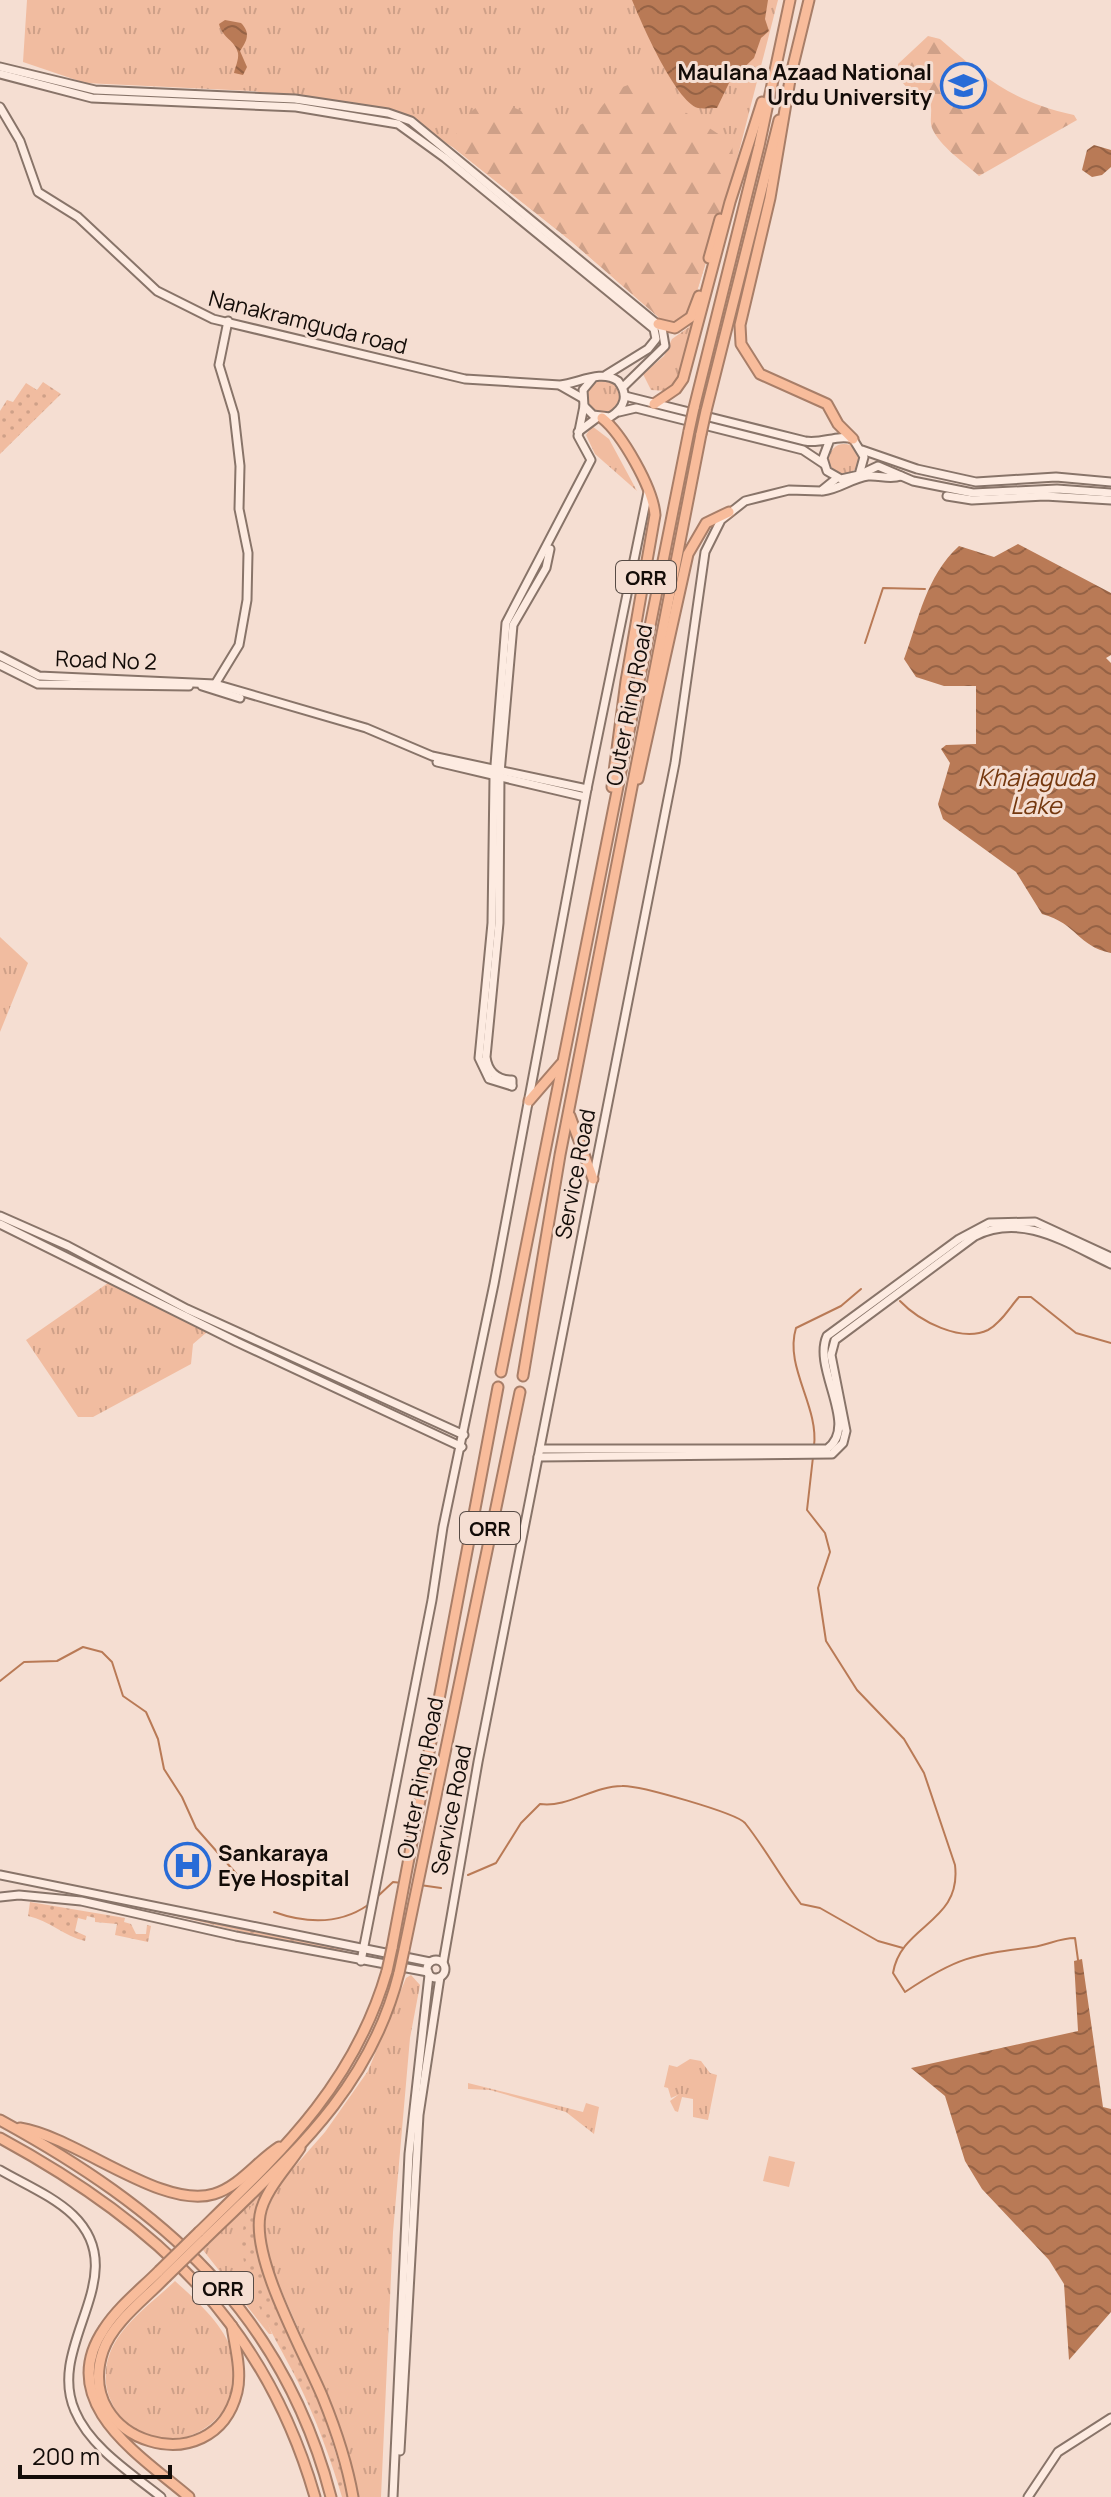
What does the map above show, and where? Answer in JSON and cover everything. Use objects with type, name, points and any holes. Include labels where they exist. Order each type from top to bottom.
[{"type":"highway","name":"Outer Ring Road","points":[[501,1372],[689,431],[753,145],[790,0]]},
{"type":"highway","name":"ORR","points":[[809,0],[770,173],[740,325],[741,344],[760,374],[821,400],[853,439]]},
{"type":"highway","name":"ORR","points":[[657,329],[675,328],[691,317],[720,220],[748,167]]},
{"type":"highway","name":"Outer Ring Road","points":[[523,1376],[569,1113],[701,434],[770,173]]},
{"type":"highway","name":"ORR","points":[[654,404],[676,389],[683,379],[730,202]]},
{"type":"highway","name":"ORR","points":[[600,417],[623,442],[648,490],[654,503],[655,524],[626,681],[605,846]]},
{"type":"highway","name":"ORR","points":[[620,849],[660,694],[688,554],[706,523],[729,512]]},
{"type":"highway","points":[[529,1101],[563,1060]]},
{"type":"highway","points":[[569,1113],[593,1179]]},
{"type":"highway","points":[[529,1235],[546,1238]]},
{"type":"highway","name":"Outer Ring Road","points":[[289,2142],[322,2103],[353,2056],[387,1971],[498,1387]]},
{"type":"highway","name":"Outer Ring Road","points":[[300,2148],[333,2110],[365,2060],[385,2018],[399,1973],[520,1392]]},
{"type":"highway","name":"ORR","points":[[0,2120],[77,2164],[134,2203],[211,2273],[248,2320],[287,2383],[311,2438],[331,2497]]},
{"type":"highway","points":[[10,2126],[43,2132],[174,2194],[195,2197],[231,2185],[289,2142]]},
{"type":"highway","name":"ORR","points":[[0,2138],[69,2177],[141,2228],[186,2269],[232,2323],[280,2403],[315,2497]]},
{"type":"highway","points":[[202,2236],[289,2142]]},
{"type":"highway","points":[[189,2497],[109,2427],[93,2400],[90,2383],[94,2348],[103,2330],[300,2148]]},
{"type":"highway","points":[[300,2148],[270,2191],[260,2213],[259,2239],[278,2294],[324,2400],[353,2497]]},
{"type":"highway","points":[[163,2274],[118,2326],[103,2351],[99,2382],[102,2397],[117,2422],[131,2434],[168,2446],[208,2435],[220,2423],[232,2408],[238,2391],[239,2370],[232,2323]]},
{"type":"main road","points":[[0,67],[95,90],[295,99],[388,113],[411,121],[459,165],[664,332],[665,346],[623,387]]},
{"type":"main road","points":[[0,74],[92,98],[285,106],[387,120],[407,129],[459,165]]},
{"type":"main road","name":"Nanakramguda road","points":[[0,107],[20,141],[38,192],[78,217],[157,291],[196,312],[465,379],[560,385]]},
{"type":"main road","points":[[213,686],[239,645],[247,600],[248,553],[239,509],[240,466],[234,414],[219,365],[228,321]]},
{"type":"main road","points":[[560,385],[606,375],[648,349],[657,329]]},
{"type":"main road","points":[[606,375],[623,387],[625,396],[618,412]]},
{"type":"main road","points":[[482,1053],[491,1072],[500,1078],[512,1080],[512,1086],[498,1085],[486,1076],[482,1053],[499,923],[497,775],[508,632],[546,568],[552,539],[591,460],[580,443],[578,432],[583,390],[593,378]]},
{"type":"main road","points":[[560,385],[600,417]]},
{"type":"main road","points":[[625,396],[805,441],[829,442]]},
{"type":"main road","points":[[578,432],[600,417],[636,408],[813,453],[837,478],[846,480],[878,466],[901,476],[973,493],[1057,489],[1111,493]]},
{"type":"main road","points":[[825,466],[824,449],[836,437],[853,439],[862,450],[917,469],[976,482],[1056,477],[1111,482]]},
{"type":"main road","points":[[859,475],[864,465],[862,450]]},
{"type":"main road","points":[[729,512],[765,494],[837,490],[866,476],[893,479],[901,476]]},
{"type":"main road","points":[[821,491],[837,478]]},
{"type":"main road","points":[[361,1961],[586,793],[648,490]]},
{"type":"main road","points":[[947,496],[972,500],[1045,496],[1111,500]]},
{"type":"main road","name":"Service Road","points":[[396,2497],[414,2172],[426,2060],[440,1977],[445,1970],[443,1963],[456,1882],[675,763],[691,674],[705,552],[721,520],[729,512]]},
{"type":"main road","name":"Road No 2","points":[[0,656],[39,676],[213,686]]},
{"type":"main road","points":[[0,665],[38,684],[213,686],[366,728],[432,756],[497,775],[586,793]]},
{"type":"main road","points":[[0,1216],[68,1246],[187,1309],[464,1435]]},
{"type":"main road","points":[[881,1300],[971,1231],[1004,1220],[1035,1222],[1111,1257]]},
{"type":"main road","points":[[0,1224],[385,1413],[462,1447]]},
{"type":"main road","points":[[539,1453],[813,1453],[832,1446],[840,1426],[822,1347],[828,1335],[975,1236],[999,1227],[1032,1228],[1111,1264]]},
{"type":"main road","points":[[321,1382],[325,1371]]},
{"type":"main road","points":[[385,1413],[391,1402]]},
{"type":"main road","points":[[0,1875],[443,1963]]},
{"type":"main road","points":[[100,1905],[103,1894]]},
{"type":"main road","points":[[0,1897],[55,1897],[100,1905],[440,1977]]},
{"type":"main road","points":[[428,1974],[430,1962]]},
{"type":"main road","name":"Service Road","points":[[398,2458],[409,2154],[428,1974]]},
{"type":"main road","points":[[0,2170],[71,2213],[92,2242],[97,2276],[71,2353],[68,2385],[74,2409],[86,2431],[161,2497]]},
{"type":"main road","points":[[1028,2497],[1058,2452],[1111,2418]]},
{"type":"green space","points":[[27,0],[778,0],[735,167],[693,304],[673,321],[663,321],[571,241],[454,148],[394,111],[252,91],[85,83],[23,62]]},
{"type":"green space","points":[[928,36],[940,39],[1001,87],[1034,103],[1074,115],[1077,120],[979,176],[941,142],[932,128],[930,102],[907,88],[901,79],[898,64]]},
{"type":"green space","points":[[641,83],[732,143],[734,172],[693,304],[684,315],[673,321],[663,321],[571,241],[454,148],[462,123],[480,105],[507,105],[550,124],[577,126],[594,115],[619,89]]},
{"type":"green space","points":[[698,311],[679,380],[668,391],[651,390],[643,374],[664,356],[672,339],[689,327]]},
{"type":"green space","points":[[604,379],[616,384],[621,396],[616,408],[604,413],[592,408],[587,396],[592,384]]},
{"type":"green space","points":[[43,382],[61,394],[0,454],[0,411],[7,400],[13,402],[26,383],[37,390]]},
{"type":"green space","points":[[592,426],[609,439],[637,491],[595,454],[586,435]]},
{"type":"green space","points":[[844,444],[850,445],[858,453],[858,465],[850,473],[844,474],[838,473],[830,465],[829,459],[830,453],[838,445]]},
{"type":"green space","points":[[0,937],[28,963],[0,1032]]},
{"type":"green space","points":[[108,1283],[207,1332],[193,1344],[191,1364],[93,1417],[78,1417],[26,1340]]},
{"type":"green space","points":[[109,1900],[343,1951],[341,1954],[311,1948]]},
{"type":"green space","points":[[30,1902],[125,1918],[124,1922],[131,1924],[136,1934],[146,1934],[147,1925],[151,1926],[148,1942],[115,1935],[117,1924],[95,1922],[95,1918],[87,1916],[86,1920],[78,1918],[75,1931],[86,1936],[85,1941],[77,1939],[28,1916]]},
{"type":"green space","points":[[411,1975],[420,1985],[410,2038],[393,2232],[381,2497],[357,2497],[325,2389],[267,2258],[263,2222],[276,2188],[325,2132],[368,2071],[406,1978]]},
{"type":"green space","points":[[690,2059],[701,2061],[710,2073],[717,2075],[708,2120],[693,2117],[693,2099],[682,2097],[678,2112],[675,2111],[670,2101],[678,2095],[671,2098],[668,2088],[664,2087],[669,2065],[677,2067]]},
{"type":"green space","points":[[468,2083],[583,2112],[586,2103],[599,2107],[594,2134],[566,2112],[490,2090],[468,2089]]},
{"type":"green space","points":[[769,2156],[795,2162],[789,2187],[763,2181]]},
{"type":"green space","points":[[263,2189],[254,2221],[258,2257],[319,2399],[349,2497],[342,2497],[311,2410],[247,2275],[243,2256],[244,2225],[248,2212]]},
{"type":"green space","points":[[258,2195],[249,2212],[244,2247],[252,2282],[272,2334],[203,2250]]},
{"type":"green space","points":[[175,2281],[223,2332],[232,2352],[235,2379],[228,2403],[213,2422],[193,2435],[171,2440],[148,2437],[127,2424],[111,2401],[106,2377],[110,2353],[122,2332]]},
{"type":"water","points":[[632,0],[768,0],[765,19],[769,31],[761,38],[754,58],[730,81],[717,108],[698,108],[689,102],[669,77]]},
{"type":"water","points":[[225,20],[241,23],[246,30],[246,40],[240,51],[247,67],[243,75],[234,73],[238,53],[219,24]]},
{"type":"water","points":[[1094,145],[1111,150],[1111,167],[1102,175],[1092,177],[1082,170],[1087,150]]},
{"type":"water","name":"Khajaguda Lake","points":[[1018,544],[1111,593],[1111,655],[1106,658],[1111,663],[1111,953],[1091,945],[1063,923],[1042,914],[1016,872],[943,819],[938,804],[950,763],[941,749],[946,745],[976,744],[976,686],[944,686],[916,677],[904,659],[931,584],[959,546],[994,557]]},
{"type":"water","points":[[1082,1959],[1103,2107],[1111,2109],[1111,2312],[1069,2360],[1064,2284],[1049,2260],[982,2189],[965,2161],[945,2096],[911,2068],[1078,2031],[1074,1961]]},
{"type":"waterway","points":[[865,643],[883,588],[925,589]]},
{"type":"waterway","points":[[814,1446],[812,1416],[794,1357],[796,1328],[841,1306],[861,1289]]},
{"type":"waterway","points":[[900,1301],[929,1322],[966,1334],[988,1330],[1019,1297],[1031,1297],[1076,1333],[1111,1343]]},
{"type":"waterway","points":[[813,1457],[807,1510],[825,1533],[830,1552],[818,1588],[826,1641],[857,1690],[904,1739],[924,1773],[955,1865],[955,1884],[949,1899],[941,1912],[907,1944],[898,1957],[893,1973],[905,1992],[938,1971],[966,1959],[1069,1938],[1075,1938],[1078,1960]]},
{"type":"waterway","points":[[0,1681],[24,1662],[57,1661],[83,1647],[102,1652],[112,1662],[123,1696],[146,1712],[158,1739],[164,1769],[182,1797],[196,1828],[241,1879]]},
{"type":"waterway","points":[[468,1875],[496,1863],[521,1823],[540,1804],[561,1803],[611,1787],[632,1787],[686,1800],[738,1818],[745,1823],[801,1904],[820,1908],[878,1941],[903,1948]]},
{"type":"waterway","points":[[378,1896],[393,1882],[402,1883]]},
{"type":"waterway","points":[[420,1885],[441,1888]]},
{"type":"waterway","points":[[274,1912],[322,1920],[345,1916],[368,1905]]},
{"type":"place","name":"Maulana Azaad National Urdu University","points":[[963,85]]},
{"type":"place","name":"Sankaraya Eye Hospital","points":[[187,1866]]}]
